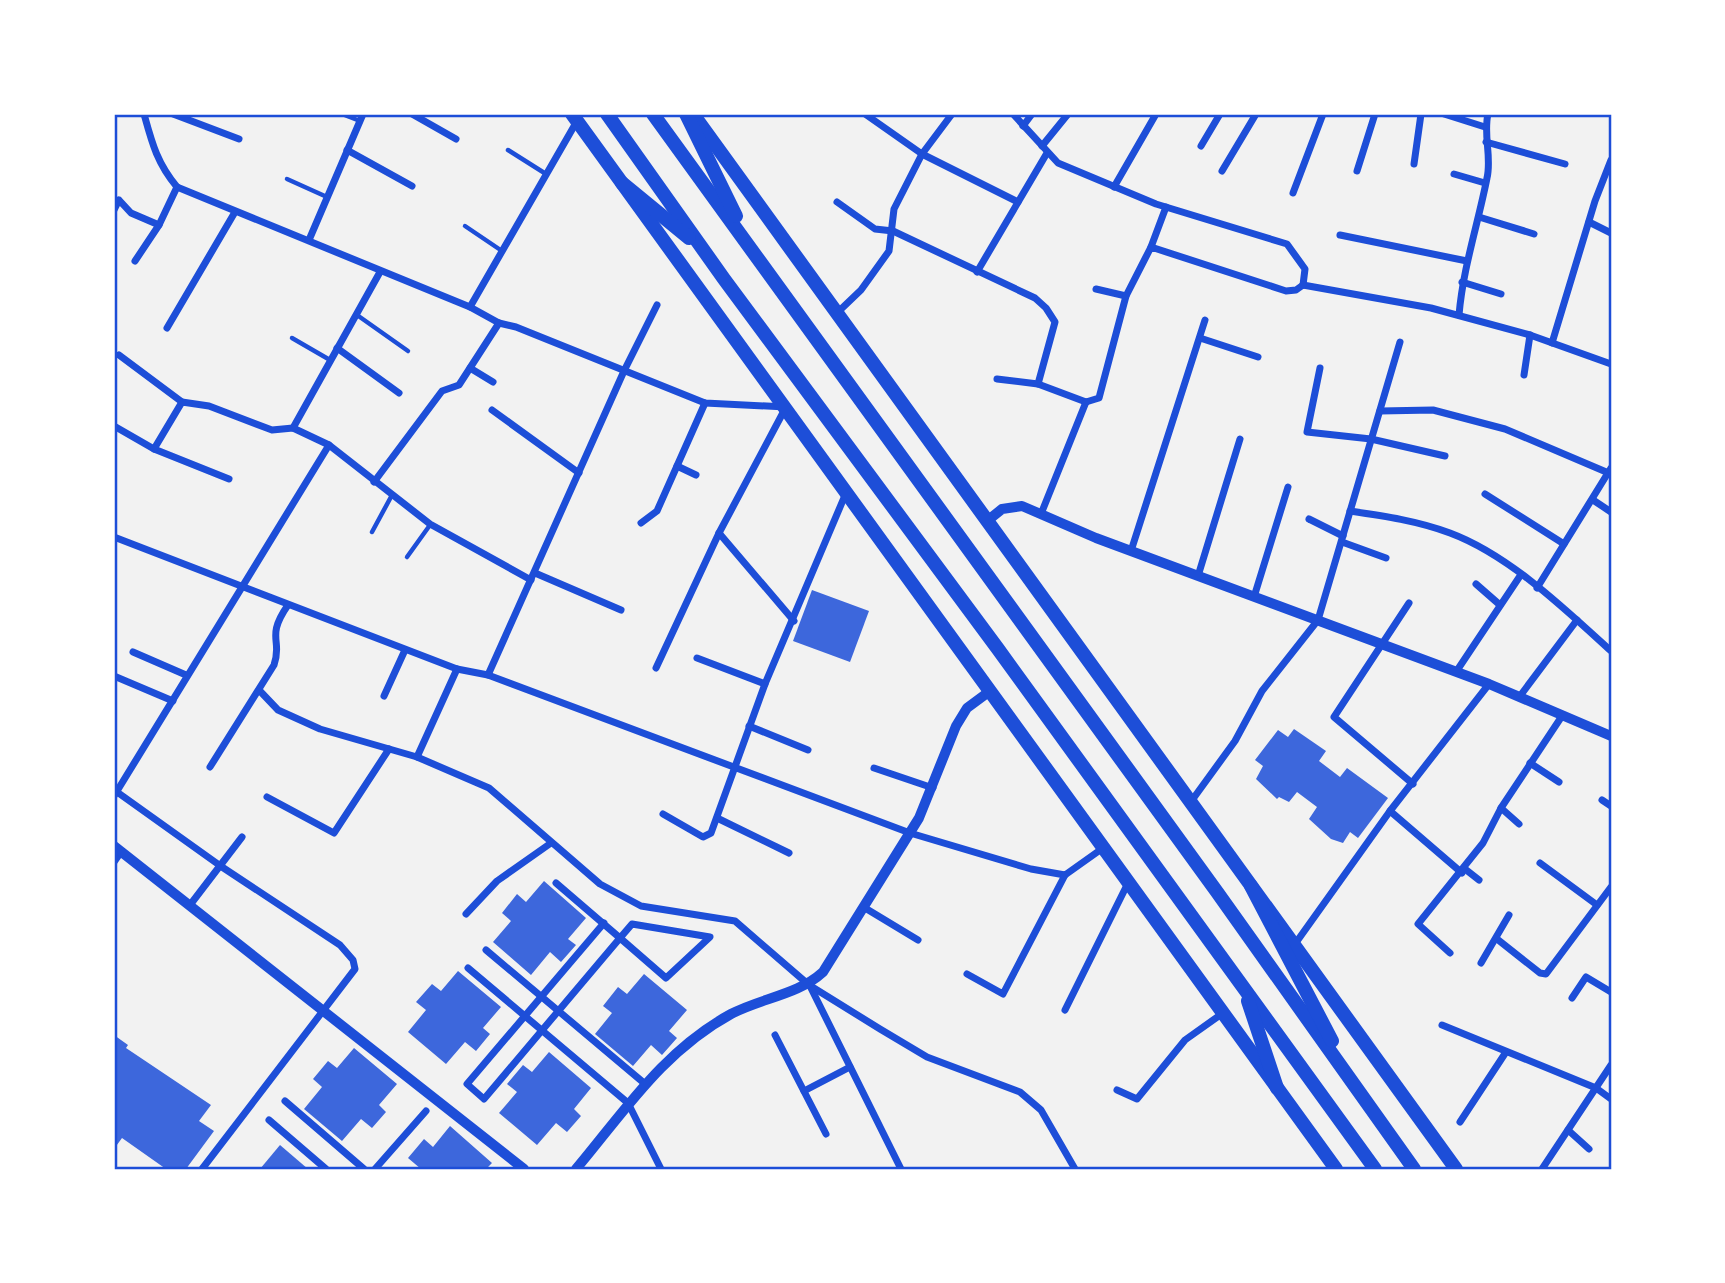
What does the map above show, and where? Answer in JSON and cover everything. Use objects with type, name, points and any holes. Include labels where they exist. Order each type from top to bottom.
[{"type":"main road","points":[[607,114],[702,249],[1375,1169]]},
{"type":"main road","points":[[653,114],[1414,1169]]},
{"type":"main road","points":[[686,114],[756,255]]},
{"type":"main road","points":[[693,114],[1456,1169]]},
{"type":"main road","points":[[575,118],[1223,1013],[1332,1168]]},
{"type":"main road","points":[[622,183],[702,249]]},
{"type":"main road","points":[[1251,886],[1359,1092]]},
{"type":"main road","points":[[1241,983],[1277,1088]]},
{"type":"street","points":[[144,114],[160,167],[177,187],[470,307],[499,323],[516,327],[705,403],[786,407],[719,533],[656,668]]},
{"type":"street","points":[[173,114],[239,139]]},
{"type":"street","points":[[412,114],[456,139]]},
{"type":"street","points":[[865,114],[922,154],[1018,202]]},
{"type":"street","points":[[838,312],[861,290],[889,251],[894,209],[922,154],[952,114]]},
{"type":"street","points":[[1013,114],[1058,163],[1166,207],[1287,244],[1305,268],[1303,285]]},
{"type":"street","points":[[1023,126],[1032,114]]},
{"type":"street","points":[[977,272],[1018,202],[1044,149],[1068,114]]},
{"type":"street","points":[[1114,187],[1156,114]]},
{"type":"street","points":[[1201,146],[1220,114]]},
{"type":"street","points":[[1222,171],[1256,114]]},
{"type":"street","points":[[1293,193],[1323,114]]},
{"type":"street","points":[[1357,171],[1375,114]]},
{"type":"street","points":[[1414,164],[1421,114]]},
{"type":"street","points":[[1444,114],[1485,127]]},
{"type":"street","points":[[1460,315],[1462,282],[1488,176],[1485,127],[1488,114]]},
{"type":"street","points":[[309,240],[362,118]]},
{"type":"street","points":[[470,307],[547,175],[575,118]]},
{"type":"street","points":[[1486,142],[1565,164]]},
{"type":"street","points":[[347,150],[412,186]]},
{"type":"street","points":[[1552,343],[1611,160]]},
{"type":"street","points":[[1454,174],[1485,183]]},
{"type":"street","points":[[135,261],[159,225],[177,187]]},
{"type":"street","points":[[114,210],[119,200],[131,213],[159,225]]},
{"type":"street","points":[[837,202],[875,229],[893,231],[1034,298],[1046,308],[1055,322],[1038,384]]},
{"type":"street","points":[[997,379],[1038,384],[1086,401],[1099,398],[1126,296],[1151,247],[1166,207]]},
{"type":"street","points":[[167,328],[235,212]]},
{"type":"street","points":[[1479,217],[1535,234]]},
{"type":"street","points":[[1589,222],[1611,233]]},
{"type":"street","points":[[1339,234],[1467,261]]},
{"type":"street","points":[[1151,247],[1286,291],[1303,285],[1460,315],[1530,335],[1611,364]]},
{"type":"street","points":[[293,428],[380,272]]},
{"type":"street","points":[[1462,282],[1501,294]]},
{"type":"street","points":[[1096,289],[1126,296]]},
{"type":"street","points":[[488,675],[624,371],[657,305]]},
{"type":"street","points":[[1131,551],[1205,320]]},
{"type":"street","points":[[374,482],[430,405],[444,389],[456,388],[499,323]]},
{"type":"street","points":[[1524,375],[1530,335]]},
{"type":"street","points":[[1200,338],[1258,357]]},
{"type":"street","points":[[1190,804],[1235,741],[1262,691],[1318,620],[1400,342]]},
{"type":"street","points":[[337,348],[399,393]]},
{"type":"street","points":[[119,355],[182,402],[209,405],[272,430],[293,428],[329,445],[430,524],[533,576],[621,610]]},
{"type":"street","points":[[470,368],[493,382]]},
{"type":"street","points":[[1320,369],[1307,432],[1371,439],[1444,456]]},
{"type":"street","points":[[1041,514],[1086,401]]},
{"type":"street","points":[[154,449],[182,402]]},
{"type":"street","points":[[641,523],[657,512],[705,403]]},
{"type":"street","points":[[492,410],[579,472]]},
{"type":"street","points":[[1380,411],[1433,410],[1505,429],[1611,471],[1537,587]]},
{"type":"street","points":[[114,426],[154,449],[229,479]]},
{"type":"street","points":[[1198,576],[1240,439]]},
{"type":"street","points":[[202,1169],[355,969],[348,953],[115,794],[329,445]]},
{"type":"street","points":[[677,466],[696,475]]},
{"type":"street","points":[[1254,597],[1288,486]]},
{"type":"street","points":[[663,814],[703,837],[711,834],[765,684],[794,621],[846,492]]},
{"type":"street","points":[[1485,494],[1564,544]]},
{"type":"street","points":[[1592,500],[1611,512]]},
{"type":"street","points":[[987,521],[1002,509],[1022,506],[1131,551],[1520,696],[1611,736]]},
{"type":"street","points":[[1350,511],[1404,519],[1451,533],[1490,552],[1537,587],[1611,651]]},
{"type":"street","points":[[1309,519],[1342,539],[1387,558]]},
{"type":"street","points":[[719,533],[794,621]]},
{"type":"street","points":[[114,537],[405,650],[457,669],[488,675],[910,833],[1031,869],[1065,875]]},
{"type":"street","points":[[1455,672],[1520,576]]},
{"type":"street","points":[[1476,584],[1500,606]]},
{"type":"street","points":[[1409,603],[1334,717],[1413,784]]},
{"type":"street","points":[[210,767],[275,661],[273,633],[276,622],[288,606]]},
{"type":"street","points":[[1520,696],[1577,620]]},
{"type":"street","points":[[384,696],[405,650]]},
{"type":"street","points":[[133,652],[186,675]]},
{"type":"street","points":[[697,657],[765,684]]},
{"type":"street","points":[[417,757],[457,669]]},
{"type":"street","points":[[114,676],[173,701]]},
{"type":"street","points":[[1295,944],[1390,811],[1489,684]]},
{"type":"street","points":[[259,690],[278,710],[320,729],[417,757],[489,789],[600,884],[641,906],[735,921],[809,985],[928,1057],[1020,1092],[1041,1110],[1075,1169]]},
{"type":"street","points":[[576,1169],[644,1083],[671,1056],[730,1015],[809,985],[823,972],[910,833],[933,788],[956,726],[967,708],[990,691]]},
{"type":"street","points":[[1450,953],[1419,927],[1463,871],[1562,716]]},
{"type":"street","points":[[750,726],[808,750]]},
{"type":"street","points":[[267,797],[334,833],[389,749]]},
{"type":"street","points":[[1530,763],[1559,782]]},
{"type":"street","points":[[874,768],[933,788]]},
{"type":"street","points":[[1602,800],[1611,806]]},
{"type":"street","points":[[1501,808],[1519,824]]},
{"type":"street","points":[[1390,811],[1463,871],[1479,880]]},
{"type":"street","points":[[717,818],[789,853]]},
{"type":"street","points":[[190,905],[222,867],[242,837]]},
{"type":"street","points":[[466,914],[497,881],[551,843]]},
{"type":"street","points":[[967,974],[1003,994],[1065,875],[1103,848]]},
{"type":"street","points":[[114,862],[118,849],[524,1169]]},
{"type":"street","points":[[1539,863],[1597,905]]},
{"type":"street","points":[[1065,1010],[1128,882]]},
{"type":"street","points":[[556,883],[604,923],[620,938],[666,978],[710,937],[632,924],[620,938],[558,1012],[484,1099],[467,1084],[539,995],[604,923]]},
{"type":"street","points":[[1510,915],[1496,933],[1497,939],[1543,975],[1611,887]]},
{"type":"street","points":[[865,908],[918,940]]},
{"type":"street","points":[[1481,963],[1497,939]]},
{"type":"street","points":[[486,950],[644,1083]]},
{"type":"street","points":[[468,968],[628,1103],[662,1169]]},
{"type":"street","points":[[1572,998],[1588,976],[1611,992]]},
{"type":"street","points":[[809,985],[901,1169]]},
{"type":"street","points":[[1117,1090],[1137,1099],[1185,1040],[1223,1013]]},
{"type":"street","points":[[1442,1025],[1596,1088],[1611,1099]]},
{"type":"street","points":[[775,1035],[826,1134]]},
{"type":"street","points":[[1460,1122],[1506,1052]]},
{"type":"street","points":[[1542,1169],[1611,1065]]},
{"type":"street","points":[[804,1091],[850,1067]]},
{"type":"street","points":[[285,1101],[364,1169]]},
{"type":"street","points":[[375,1169],[426,1111]]},
{"type":"street","points":[[269,1120],[326,1169]]},
{"type":"street","points":[[1568,1130],[1589,1149]]},
{"type":"lane","points":[[342,114],[362,118]]},
{"type":"lane","points":[[508,150],[547,175]]},
{"type":"lane","points":[[287,179],[327,197]]},
{"type":"lane","points":[[465,226],[503,251]]},
{"type":"lane","points":[[356,314],[408,351]]},
{"type":"lane","points":[[292,338],[331,360]]},
{"type":"lane","points":[[372,532],[392,495]]},
{"type":"lane","points":[[407,557],[430,524]]},
{"type":"building","points":[[812,590],[869,611],[850,662],[793,641]]},
{"type":"building","points":[[1294,729],[1326,751],[1319,761],[1340,777],[1347,768],[1388,798],[1358,838],[1350,832],[1343,843],[1331,839],[1309,819],[1317,807],[1297,792],[1289,802],[1279,797],[1277,799],[1256,779],[1263,766],[1255,760],[1278,730],[1288,737]]},
{"type":"building","points":[[544,881],[586,918],[568,939],[576,945],[561,962],[550,952],[531,975],[493,942],[511,921],[502,913],[517,894],[526,902]]},
{"type":"building","points":[[458,971],[501,1007],[483,1028],[490,1034],[476,1051],[465,1042],[446,1064],[408,1032],[426,1010],[416,1002],[432,984],[441,991]]},
{"type":"building","points":[[644,974],[687,1010],[669,1031],[677,1038],[662,1055],[651,1045],[633,1066],[595,1034],[612,1013],[603,1006],[618,987],[627,994]]},
{"type":"building","points":[[114,1035],[128,1045],[126,1048],[211,1105],[199,1121],[214,1131],[186,1169],[166,1169],[122,1138],[114,1149]]},
{"type":"building","points":[[354,1048],[397,1084],[379,1105],[386,1112],[372,1128],[361,1119],[342,1141],[304,1109],[322,1087],[313,1079],[328,1061],[337,1068]]},
{"type":"building","points":[[549,1052],[591,1088],[574,1109],[581,1116],[567,1132],[556,1123],[537,1145],[499,1113],[517,1092],[507,1084],[523,1065],[532,1072]]},
{"type":"building","points":[[450,1126],[492,1163],[486,1169],[421,1169],[408,1158],[424,1139],[433,1147]]},
{"type":"building","points":[[280,1145],[308,1169],[260,1169]]}]
